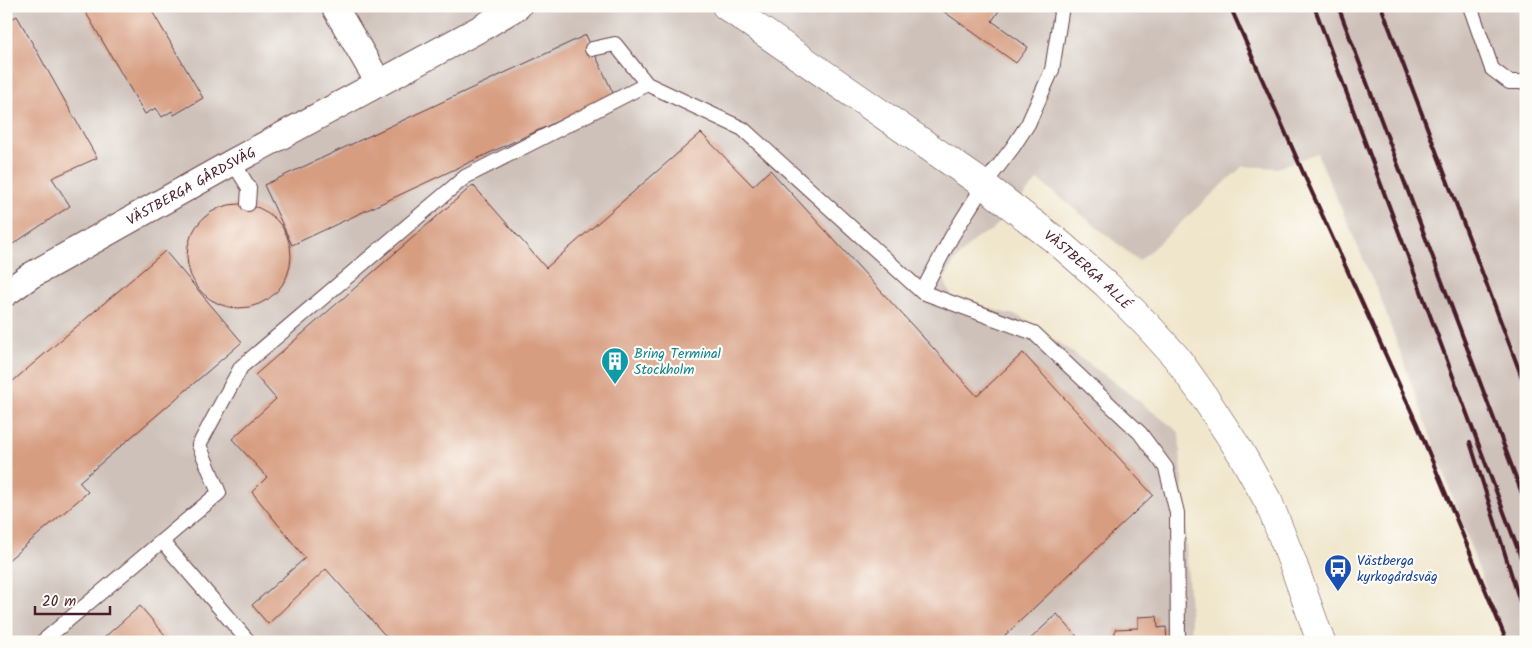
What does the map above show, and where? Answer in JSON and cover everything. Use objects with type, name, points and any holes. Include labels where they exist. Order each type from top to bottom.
[{"type":"street","points":[[334,6],[378,83]]},
{"type":"street","name":"VÄSTBERGA GÅRDSVÄG","points":[[6,293],[30,276],[233,162],[518,6]]},
{"type":"street","name":"VÄSTBERGA ALLÉ","points":[[726,6],[984,185],[1059,243],[1106,284],[1148,326],[1176,357],[1201,392],[1241,453],[1269,503],[1321,642]]},
{"type":"lane","points":[[922,292],[952,236],[984,185],[1014,148],[1028,124],[1052,70],[1062,6]]},
{"type":"lane","points":[[1470,6],[1492,69],[1509,82],[1526,82]]},
{"type":"lane","points":[[592,49],[615,44],[647,84],[743,129],[922,292],[1034,333],[1140,433],[1166,468],[1177,513],[1178,642]]},
{"type":"lane","points":[[42,642],[219,493],[200,445],[241,367],[465,177],[647,84]]},
{"type":"lane","points":[[233,162],[249,188],[248,204]]},
{"type":"lane","points":[[162,541],[249,642]]},
{"type":"shaded area","points":[[6,6],[1526,6],[1526,642],[1505,642],[1382,302],[1317,153],[1277,168],[1243,166],[1139,261],[1038,180],[992,230],[977,237],[955,261],[944,279],[952,298],[1021,317],[1102,373],[1179,432],[1192,642],[6,642]]},
{"type":"building","points":[[82,6],[149,6],[203,98],[174,115],[172,111],[162,117],[156,108],[145,114]]},
{"type":"building","points":[[936,6],[1002,6],[992,21],[1028,47],[1016,63]]},
{"type":"building","points":[[17,16],[97,158],[52,178],[70,206],[13,244],[6,235],[6,22]]},
{"type":"building","points":[[586,35],[614,95],[292,245],[264,185]]},
{"type":"building","name":"Bring Terminal Stockholm","points":[[701,133],[753,186],[770,170],[977,396],[1023,353],[1153,495],[998,642],[391,642],[326,569],[268,624],[252,605],[305,558],[252,492],[267,477],[232,439],[276,399],[255,375],[473,185],[546,268]]},
{"type":"building","points":[[239,204],[259,208],[276,219],[287,236],[291,256],[287,276],[276,293],[259,304],[239,308],[219,304],[202,293],[191,276],[187,256],[191,236],[202,219],[219,208]]},
{"type":"building","points":[[165,251],[242,342],[79,482],[88,492],[6,562],[6,387]]},
{"type":"building","points":[[140,606],[171,642],[99,642]]},
{"type":"building","points":[[1057,614],[1082,642],[1027,642]]},
{"type":"building","points":[[1157,616],[1158,628],[1166,627],[1167,642],[1115,642],[1115,629],[1138,628],[1138,617]]},
{"type":"railway","points":[[1230,6],[1417,424],[1507,642]]},
{"type":"railway","points":[[1314,6],[1526,571]]},
{"type":"railway","points":[[1338,6],[1526,504]]},
{"type":"railway","points":[[1381,6],[1526,388]]},
{"type":"railway","points":[[1470,442],[1526,621]]},
{"type":"place","name":"Bring Terminal Stockholm","points":[[615,385]]},
{"type":"place","name":"Västberga kyrkogårdsväg","points":[[1338,592]]}]
